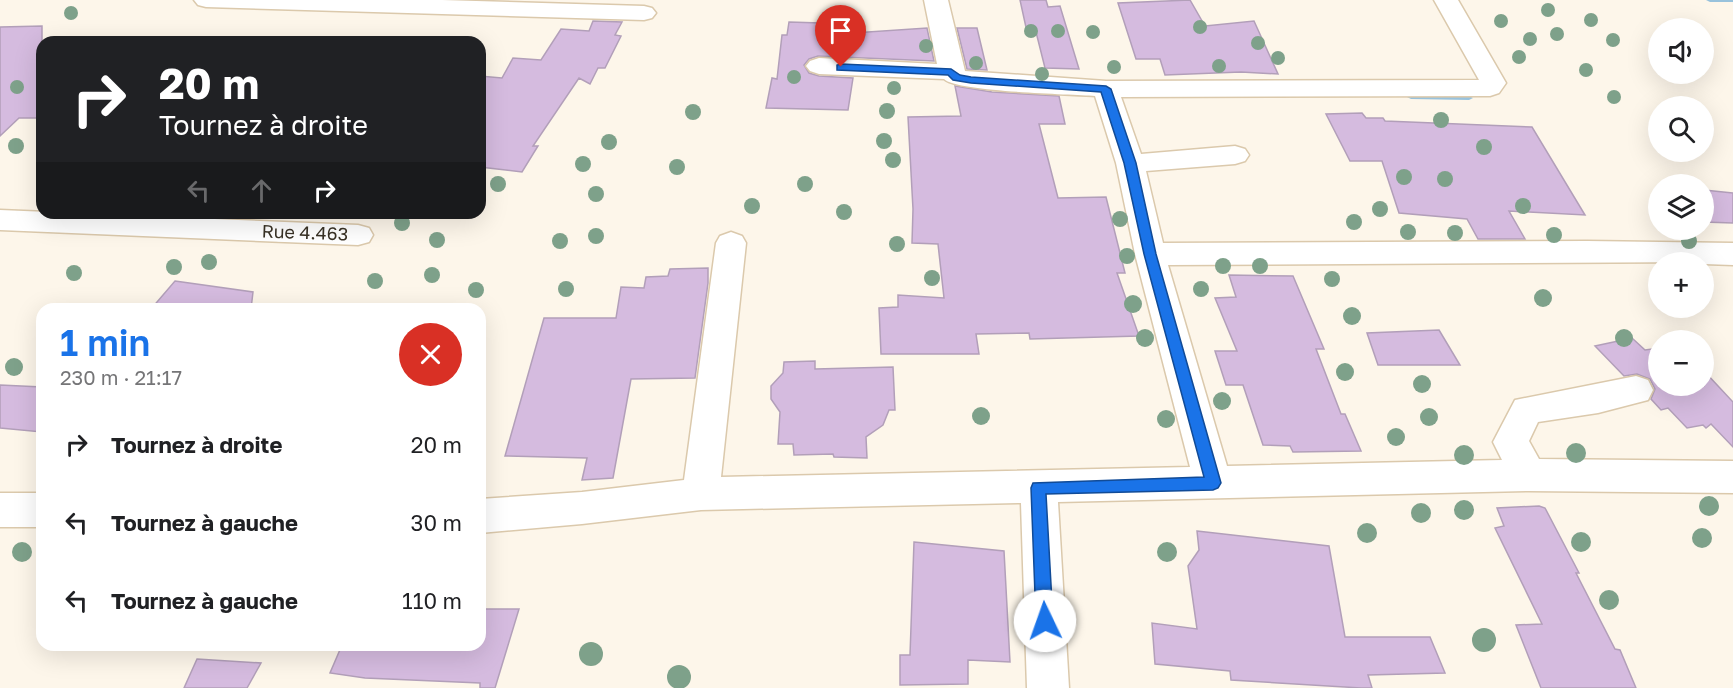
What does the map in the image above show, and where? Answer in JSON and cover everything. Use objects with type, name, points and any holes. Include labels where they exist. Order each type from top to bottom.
[{"type":"street","points":[[206,0],[644,14]]},
{"type":"street","points":[[936,0],[951,72],[957,78],[1106,89],[1490,88],[1493,83],[1446,0]]},
{"type":"street","points":[[819,66],[951,72]]},
{"type":"street","points":[[1106,89],[1130,163],[1150,254],[1213,483]]},
{"type":"street","points":[[1130,163],[1235,155]]},
{"type":"street","name":"Rue 4.463","points":[[0,220],[358,235]]},
{"type":"street","points":[[701,494],[731,243]]},
{"type":"street","points":[[1150,254],[1484,252],[1733,254]]},
{"type":"street","points":[[1529,475],[1511,441],[1527,410],[1598,399],[1636,390]]},
{"type":"street","points":[[486,516],[582,508],[701,494],[1529,475],[1733,477]]},
{"type":"street","points":[[1038,488],[1048,688]]},
{"type":"street","points":[[0,510],[36,510]]},
{"type":"building","points":[[1020,0],[1046,0],[1048,7],[1060,6],[1079,69],[1045,68],[1036,32],[1027,32]]},
{"type":"building","points":[[1190,0],[1205,26],[1254,21],[1278,74],[1241,72],[1165,75],[1160,59],[1136,59],[1118,3]]},
{"type":"building","points":[[593,21],[622,22],[615,35],[621,36],[605,68],[598,68],[590,84],[579,78],[533,146],[538,146],[522,172],[486,168],[486,77],[502,78],[513,58],[541,60],[561,29],[589,31]]},
{"type":"building","points":[[789,22],[852,24],[853,33],[927,28],[934,61],[818,56],[809,59],[804,65],[809,73],[819,76],[853,78],[848,110],[766,108],[772,78],[777,79],[782,35],[787,35]]},
{"type":"building","points":[[42,26],[42,36],[36,36],[36,118],[19,118],[0,136],[0,27]]},
{"type":"building","points":[[957,28],[977,28],[987,70],[967,69]]},
{"type":"building","points":[[955,86],[992,92],[1059,96],[1065,124],[1039,124],[1058,198],[1106,197],[1125,273],[1117,273],[1139,336],[1030,339],[1029,333],[976,334],[979,354],[881,354],[879,308],[898,307],[898,295],[944,298],[938,244],[912,243],[913,209],[908,117],[961,116]]},
{"type":"building","points":[[1362,113],[1366,118],[1383,118],[1385,121],[1532,127],[1585,215],[1509,211],[1525,239],[1478,239],[1467,219],[1399,213],[1382,161],[1350,161],[1326,114]]},
{"type":"building","points":[[1714,191],[1733,193],[1733,223],[1714,222]]},
{"type":"building","points":[[708,268],[695,378],[631,379],[613,478],[582,480],[587,458],[505,456],[544,318],[616,318],[621,287],[644,288],[646,277],[668,276],[670,269]]},
{"type":"building","points":[[1229,275],[1293,276],[1324,349],[1316,349],[1341,414],[1345,414],[1361,451],[1293,452],[1290,446],[1263,445],[1243,385],[1226,385],[1215,351],[1237,351],[1215,298],[1236,297]]},
{"type":"building","points":[[175,281],[253,292],[252,303],[156,303]]},
{"type":"building","points":[[1439,330],[1460,365],[1378,365],[1367,333]]},
{"type":"building","points":[[1632,338],[1645,350],[1648,350],[1648,378],[1637,374],[1624,376],[1595,346]]},
{"type":"building","points":[[815,361],[815,369],[893,367],[895,410],[889,410],[883,425],[866,437],[867,458],[834,457],[833,454],[794,455],[793,444],[778,444],[780,412],[771,399],[771,386],[783,373],[784,362]]},
{"type":"building","points":[[1714,382],[1733,402],[1733,447],[1711,424],[1706,428],[1703,425],[1687,428],[1668,408],[1661,410],[1651,399],[1652,396],[1714,396]]},
{"type":"building","points":[[0,385],[36,387],[36,431],[0,428]]},
{"type":"building","points":[[1539,506],[1545,508],[1615,649],[1620,650],[1636,688],[1541,688],[1516,625],[1542,624],[1495,528],[1504,526],[1497,508]]},
{"type":"building","points":[[1197,531],[1329,546],[1345,637],[1430,637],[1445,673],[1368,675],[1372,688],[1361,688],[1231,680],[1230,671],[1155,664],[1152,623],[1197,629],[1188,566],[1199,550]]},
{"type":"building","points":[[914,542],[1004,551],[1010,662],[968,660],[968,684],[900,685],[900,655],[910,655]]},
{"type":"building","points":[[486,609],[519,609],[495,688],[480,688],[480,683],[365,678],[330,673],[339,651],[486,651]]},
{"type":"building","points":[[197,659],[261,663],[247,688],[184,688]]},
{"type":"waterway","points":[[1710,0],[1733,0]]},
{"type":"waterway","points":[[1411,97],[1469,98]]},
{"type":"route","points":[[841,67],[951,72],[957,78],[971,80],[1106,89],[1130,163],[1150,254],[1213,483],[1038,488],[1045,621]]}]
